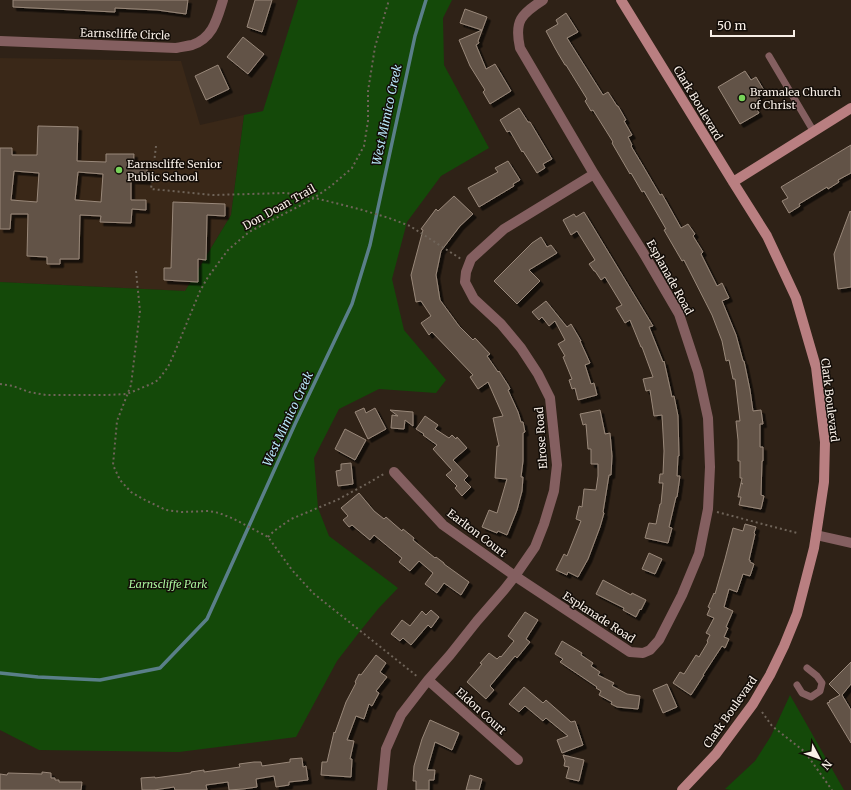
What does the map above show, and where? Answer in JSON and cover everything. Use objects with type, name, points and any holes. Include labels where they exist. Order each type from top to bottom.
[{"type":"street","name":"Earnscliffe Circle","points":[[0,40],[176,48],[193,45],[206,37],[216,23],[223,0]]},
{"type":"street","name":"Esplanade Road","points":[[515,576],[630,652],[643,653],[650,650],[659,640],[682,595],[699,554],[708,509],[710,467],[708,418],[698,372],[679,314],[520,48],[517,36],[519,23],[524,14],[534,5],[543,0]]},
{"type":"street","name":"Clark Boulevard","points":[[621,0],[767,236],[796,298],[816,366],[825,442],[824,482],[814,548],[798,614],[770,675],[753,704],[716,754],[682,790]]},
{"type":"street","points":[[733,182],[851,108]]},
{"type":"street","points":[[469,264],[471,259],[504,229],[594,174]]},
{"type":"street","name":"Elrose Road","points":[[382,790],[386,749],[401,715],[427,681],[515,576],[534,547],[544,524],[554,491],[557,464],[550,398],[538,374],[521,348],[501,324],[474,299],[465,282],[469,264]]},
{"type":"street","name":"Earlton Court","points":[[394,472],[443,524],[515,576]]},
{"type":"street","points":[[816,534],[851,543]]},
{"type":"street","name":"Eldon Court","points":[[427,681],[518,760]]},
{"type":"lane","points":[[769,56],[814,132]]},
{"type":"lane","points":[[797,685],[802,693],[811,697],[820,691],[822,684],[817,676],[807,668]]},
{"type":"path","name":"Don Doan Trail","points":[[0,384],[46,395],[107,395],[127,394],[158,380],[168,367],[200,292],[208,277],[228,250],[249,232],[315,198],[352,168],[364,146],[368,121],[368,91],[375,47],[389,0]]},
{"type":"path","points":[[156,146],[151,189],[213,195],[286,193],[315,198],[359,209],[410,226],[469,264]]},
{"type":"path","points":[[136,271],[140,311],[131,385],[116,420],[113,465],[120,480],[131,492],[166,510],[182,512],[209,511],[220,513],[264,534],[268,537],[292,570],[313,593],[427,681]]},
{"type":"path","points":[[268,537],[291,519],[337,500],[380,476],[394,472]]},
{"type":"path","points":[[708,509],[797,533]]},
{"type":"path","points":[[762,712],[772,726],[805,752],[832,790]]},
{"type":"shaded area","name":"Earnscliffe Senior Public School","points":[[0,58],[181,61],[200,125],[244,115],[231,215],[185,291],[0,282]]},
{"type":"green space","name":"Earnscliffe Park","points":[[298,0],[452,0],[443,18],[444,65],[489,148],[441,176],[407,222],[392,279],[404,330],[446,380],[436,393],[379,389],[339,409],[314,458],[318,508],[329,536],[398,588],[378,609],[337,661],[296,737],[179,752],[39,750],[0,730],[0,282],[185,291],[231,215],[244,115],[263,111]]},
{"type":"green space","points":[[790,695],[844,790],[725,789],[755,761],[771,736]]},
{"type":"building","points":[[13,0],[188,0],[186,14],[157,10],[115,8],[115,12],[13,7]]},
{"type":"building","points":[[255,0],[272,0],[262,32],[247,27]]},
{"type":"building","points":[[465,9],[487,17],[478,41],[479,43],[476,45],[486,69],[495,64],[511,91],[490,104],[483,92],[485,90],[470,66],[459,40],[482,30],[460,23]]},
{"type":"building","points":[[566,13],[578,32],[567,38],[603,95],[608,92],[618,106],[632,135],[628,137],[632,145],[631,146],[660,195],[662,194],[681,228],[688,224],[695,234],[693,236],[703,252],[701,254],[717,286],[722,283],[729,298],[722,301],[736,335],[744,361],[753,411],[761,410],[763,424],[760,424],[760,447],[763,447],[763,461],[761,495],[764,496],[761,509],[739,505],[741,497],[738,497],[742,478],[740,478],[740,461],[738,461],[736,421],[740,421],[735,379],[733,379],[729,360],[726,361],[722,341],[712,315],[684,260],[682,261],[664,230],[666,229],[644,191],[642,192],[631,173],[630,174],[612,143],[613,142],[593,110],[591,111],[585,101],[587,99],[565,65],[546,31],[558,24],[556,20]]},
{"type":"building","points":[[243,37],[264,54],[248,74],[227,57]]},
{"type":"building","points":[[218,65],[229,89],[206,100],[195,76]]},
{"type":"building","name":"Bramalea Church of Christ","points":[[745,71],[751,80],[756,77],[765,92],[758,96],[761,101],[754,105],[759,113],[740,124],[718,87]]},
{"type":"building","points":[[519,108],[528,122],[530,122],[552,159],[543,164],[545,168],[537,173],[523,151],[522,152],[510,131],[507,132],[500,120]]},
{"type":"building","points":[[38,126],[78,127],[77,161],[106,162],[106,154],[134,154],[133,168],[147,168],[147,181],[131,180],[131,200],[146,200],[146,210],[132,209],[131,223],[100,222],[101,216],[80,215],[79,259],[60,259],[60,264],[47,264],[47,257],[27,256],[28,214],[11,214],[10,229],[0,229],[0,148],[12,148],[12,155],[37,155]],"holes":[[[14,171],[39,173],[37,202],[11,200]],[[78,172],[103,174],[101,202],[75,200]]]},
{"type":"building","points":[[851,145],[851,173],[838,180],[839,182],[828,189],[827,187],[799,204],[800,206],[789,213],[782,201],[788,198],[781,187]]},
{"type":"building","points":[[508,161],[520,180],[513,184],[514,186],[479,207],[468,188],[498,172],[495,168]]},
{"type":"building","points":[[454,196],[473,214],[460,226],[441,251],[436,275],[440,300],[459,326],[473,340],[475,338],[490,354],[487,356],[498,372],[499,371],[510,389],[508,390],[521,422],[523,422],[525,432],[523,433],[523,461],[521,477],[523,477],[522,491],[517,510],[507,535],[482,527],[489,510],[497,513],[507,479],[495,478],[497,446],[499,446],[493,418],[503,416],[488,382],[478,389],[470,377],[473,375],[432,332],[429,335],[421,323],[431,316],[421,301],[416,302],[411,275],[423,230],[421,229],[436,209],[438,211]]},
{"type":"building","points":[[173,202],[225,204],[225,216],[207,215],[206,260],[198,259],[198,282],[164,280],[164,268],[171,268]]},
{"type":"building","points":[[850,211],[851,287],[838,289],[834,254]]},
{"type":"building","points":[[584,212],[653,326],[649,327],[663,362],[664,361],[672,397],[674,396],[678,416],[679,456],[677,476],[680,476],[677,497],[669,527],[672,528],[668,543],[645,538],[649,523],[656,524],[661,504],[663,483],[659,483],[660,474],[663,474],[664,451],[662,415],[654,416],[650,390],[646,391],[643,379],[653,377],[630,320],[625,323],[616,308],[622,305],[605,277],[601,280],[589,264],[595,260],[577,231],[571,235],[563,220],[574,214],[576,217]]},
{"type":"building","points":[[541,237],[547,247],[551,245],[557,253],[529,270],[540,281],[517,304],[494,281],[532,243]]},
{"type":"building","points":[[546,301],[567,327],[571,324],[581,341],[590,363],[585,365],[591,384],[594,383],[597,395],[578,400],[575,388],[572,389],[569,380],[572,379],[563,357],[565,356],[558,344],[565,340],[555,321],[549,326],[542,317],[539,320],[532,312]]},
{"type":"building","points":[[364,408],[366,413],[375,408],[386,429],[368,439],[355,412]]},
{"type":"building","points":[[390,410],[413,412],[413,426],[405,420],[404,429],[391,428],[392,415],[398,416]]},
{"type":"building","points":[[600,410],[605,434],[610,433],[612,456],[611,475],[609,475],[604,513],[600,527],[588,559],[578,577],[568,572],[567,575],[556,570],[564,554],[567,556],[581,521],[576,519],[579,506],[582,507],[584,489],[596,490],[598,464],[591,464],[591,449],[588,449],[586,424],[583,425],[580,414]]},
{"type":"building","points":[[425,416],[438,425],[435,429],[449,438],[452,435],[456,439],[457,437],[467,448],[453,460],[468,476],[464,480],[471,487],[462,496],[455,488],[457,486],[446,475],[452,470],[433,449],[437,445],[416,429]]},
{"type":"building","points":[[345,429],[366,440],[355,460],[335,449]]},
{"type":"building","points":[[351,463],[353,484],[338,486],[336,471],[341,470],[341,464]]},
{"type":"building","points":[[359,493],[374,511],[384,519],[386,517],[402,531],[403,529],[414,538],[413,540],[435,558],[436,557],[469,582],[461,595],[444,583],[437,593],[425,584],[433,573],[419,561],[410,571],[399,562],[402,558],[374,535],[370,540],[352,525],[349,527],[343,520],[348,516],[341,508]]},
{"type":"building","points":[[745,524],[756,527],[749,560],[754,564],[750,576],[743,574],[737,592],[729,589],[724,607],[733,611],[726,627],[728,628],[724,637],[729,639],[725,648],[722,646],[691,695],[673,683],[680,672],[684,674],[696,655],[699,657],[708,642],[707,641],[710,635],[706,633],[714,618],[707,615],[710,608],[708,607],[714,593],[715,594],[733,528],[743,531]]},
{"type":"building","points":[[649,553],[662,559],[655,574],[642,569]]},
{"type":"building","points":[[603,580],[631,595],[632,593],[646,600],[636,617],[623,610],[624,608],[596,594]]},
{"type":"building","points":[[431,610],[439,617],[431,628],[428,625],[411,645],[403,638],[400,641],[391,634],[402,620],[410,626],[422,611],[426,615]]},
{"type":"building","points":[[525,612],[538,620],[526,639],[530,642],[517,658],[515,656],[490,686],[494,690],[486,699],[467,682],[489,653],[497,659],[500,656],[501,657],[514,641],[508,636]]},
{"type":"building","points":[[562,641],[582,653],[581,655],[593,663],[591,666],[600,672],[598,675],[614,683],[612,686],[627,694],[640,696],[638,709],[617,707],[611,704],[612,702],[599,695],[601,691],[596,688],[597,687],[560,662],[563,659],[555,654]]},
{"type":"building","points":[[376,655],[386,663],[380,672],[387,677],[376,691],[379,693],[372,706],[369,704],[364,719],[356,716],[347,740],[354,741],[350,759],[352,759],[351,777],[321,775],[322,762],[327,762],[334,732],[335,733],[346,702],[356,683],[355,682],[359,674],[361,675]]},
{"type":"building","points":[[851,662],[851,684],[842,695],[851,710],[851,743],[827,703],[840,695],[829,684]]},
{"type":"building","points":[[667,684],[677,707],[663,713],[653,690]]},
{"type":"building","points":[[524,687],[543,703],[546,700],[571,722],[575,721],[583,745],[562,753],[557,740],[568,736],[546,718],[543,721],[525,706],[519,712],[509,704]]},
{"type":"building","points":[[430,720],[459,733],[452,750],[435,742],[427,770],[435,770],[434,780],[429,780],[429,790],[416,790],[416,781],[413,781],[414,766],[422,739]]},
{"type":"building","points":[[563,755],[584,760],[579,781],[566,778],[569,767],[564,766],[565,761]]},
{"type":"building","points":[[302,758],[303,767],[306,766],[308,780],[289,782],[289,785],[276,787],[274,776],[256,779],[257,787],[243,789],[229,790],[228,782],[206,785],[207,790],[175,790],[174,787],[142,790],[141,778],[155,778],[204,770],[204,772],[240,767],[239,764],[254,762],[261,762],[262,766],[290,762],[290,759]]},
{"type":"building","points":[[42,772],[51,773],[51,778],[59,780],[59,782],[82,782],[81,790],[0,790],[0,774],[42,774]]},
{"type":"building","points":[[470,775],[482,779],[479,790],[466,790]]},
{"type":"waterway","name":"West Mimico Creek","points":[[0,673],[38,677],[100,680],[160,668],[207,619],[295,424],[352,304],[370,245],[415,36],[426,0]]},
{"type":"place","name":"Bramalea Church of Christ","points":[[742,98]]},
{"type":"place","name":"Earnscliffe Senior Public School","points":[[119,170]]}]
